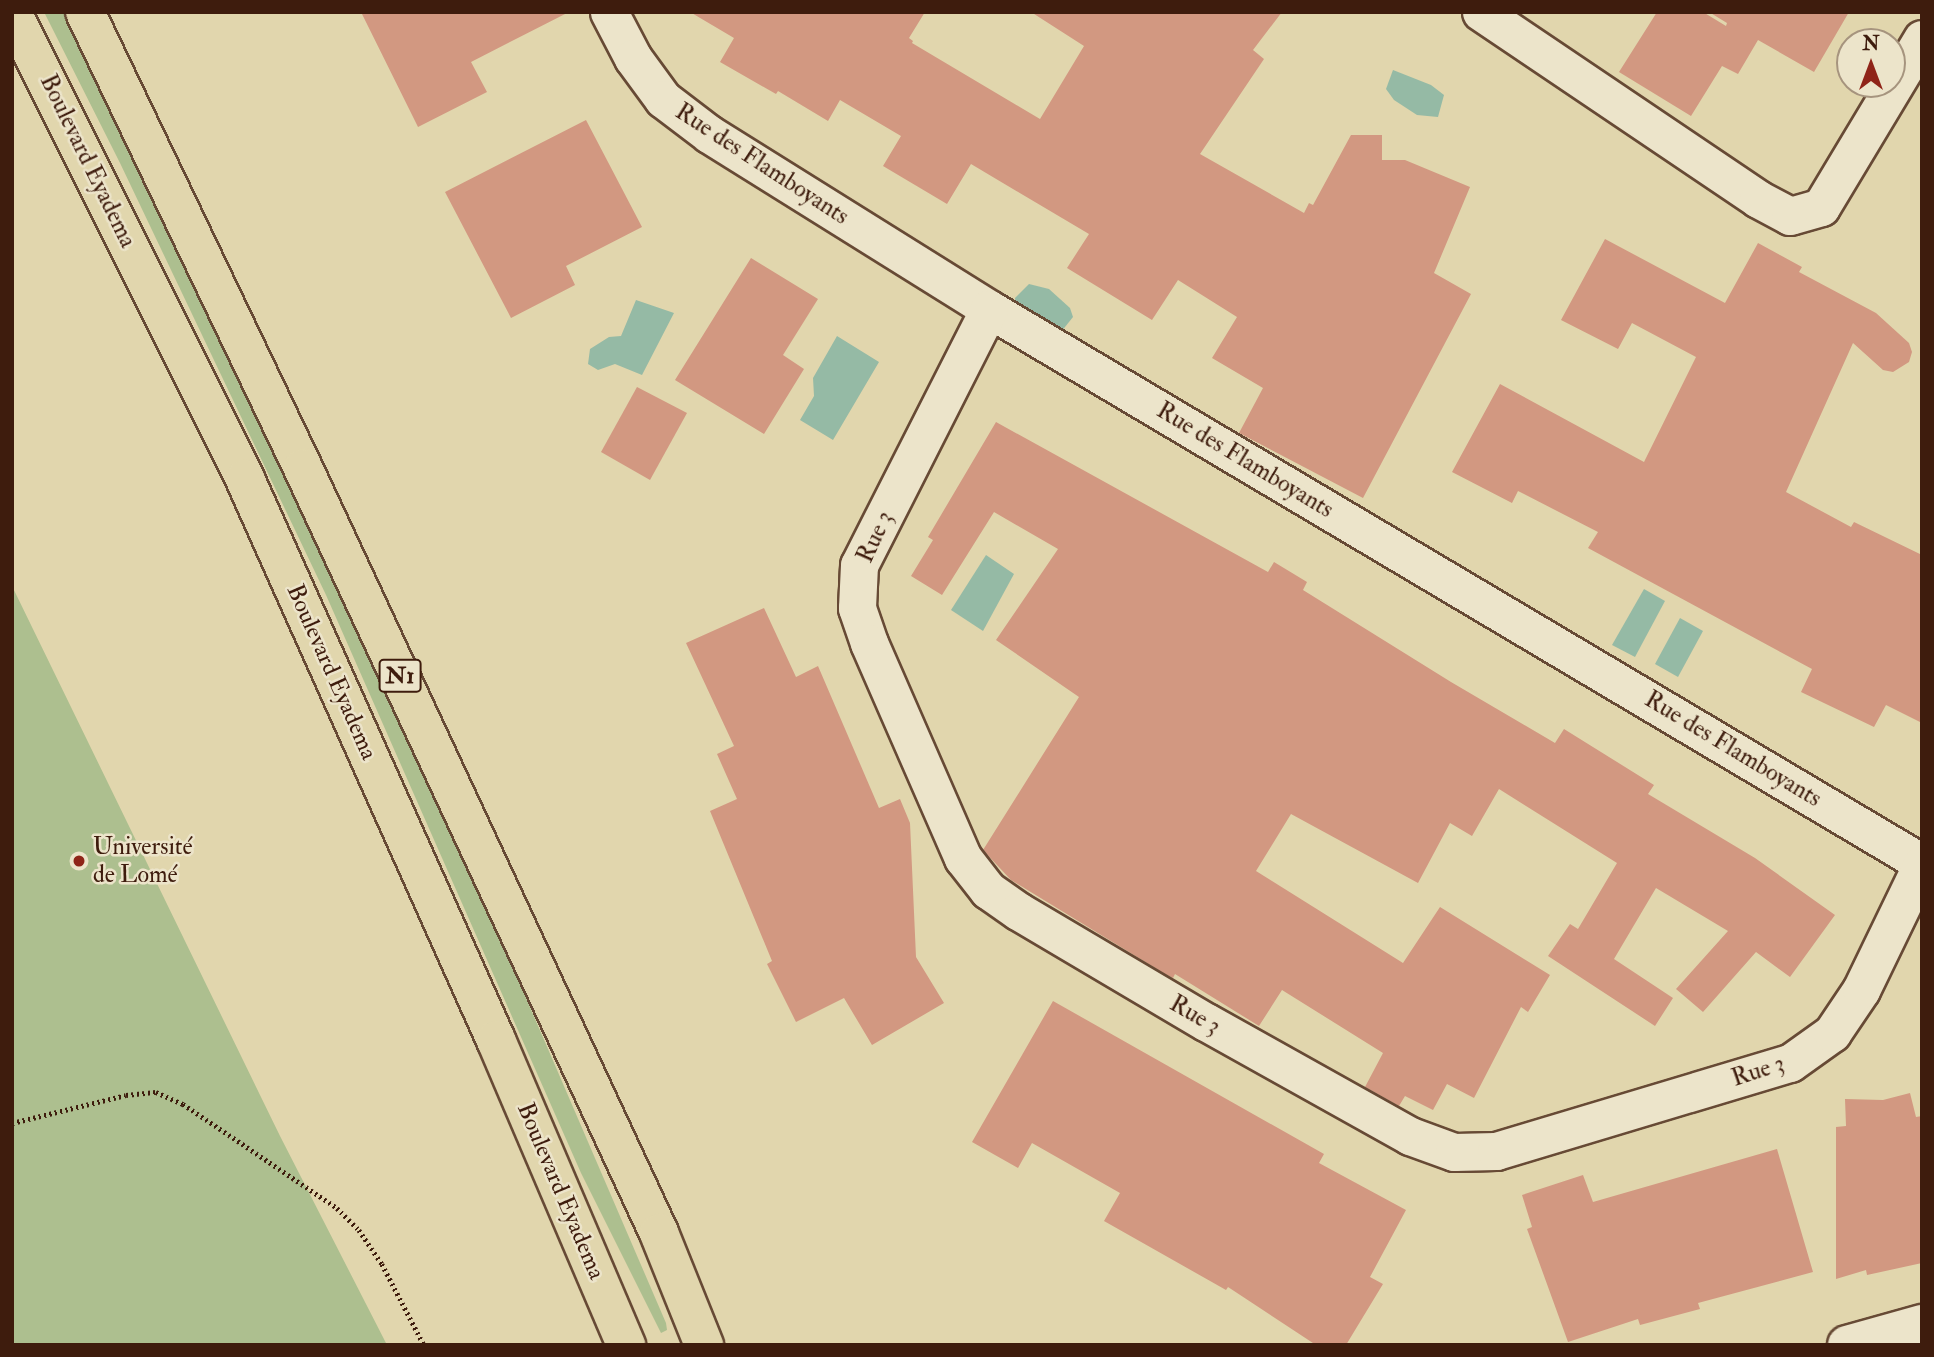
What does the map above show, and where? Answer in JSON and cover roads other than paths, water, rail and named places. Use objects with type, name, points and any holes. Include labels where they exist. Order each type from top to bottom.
[{"type":"highway","name":"Boulevard Eyadema","points":[[12,12],[245,479],[507,1064],[626,1345]]},
{"type":"highway","name":"N1","points":[[85,12],[297,456],[654,1221],[704,1345]]},
{"type":"main road","points":[[1858,1343],[1922,1324]]},
{"type":"street","name":"Rue des Flamboyants","points":[[609,12],[633,58],[663,99],[709,134],[989,309],[1922,864]]},
{"type":"street","points":[[1481,12],[1758,199],[1790,216],[1821,207],[1922,39]]},
{"type":"street","name":"Rue 3","points":[[989,309],[859,565],[857,608],[869,643],[963,858],[988,890],[1029,918],[1206,1022],[1410,1136],[1454,1152],[1496,1151],[1790,1063],[1832,1033],[1861,990],[1922,864]]},
{"type":"place","name":"Université de Lomé","points":[[79,861]]}]
